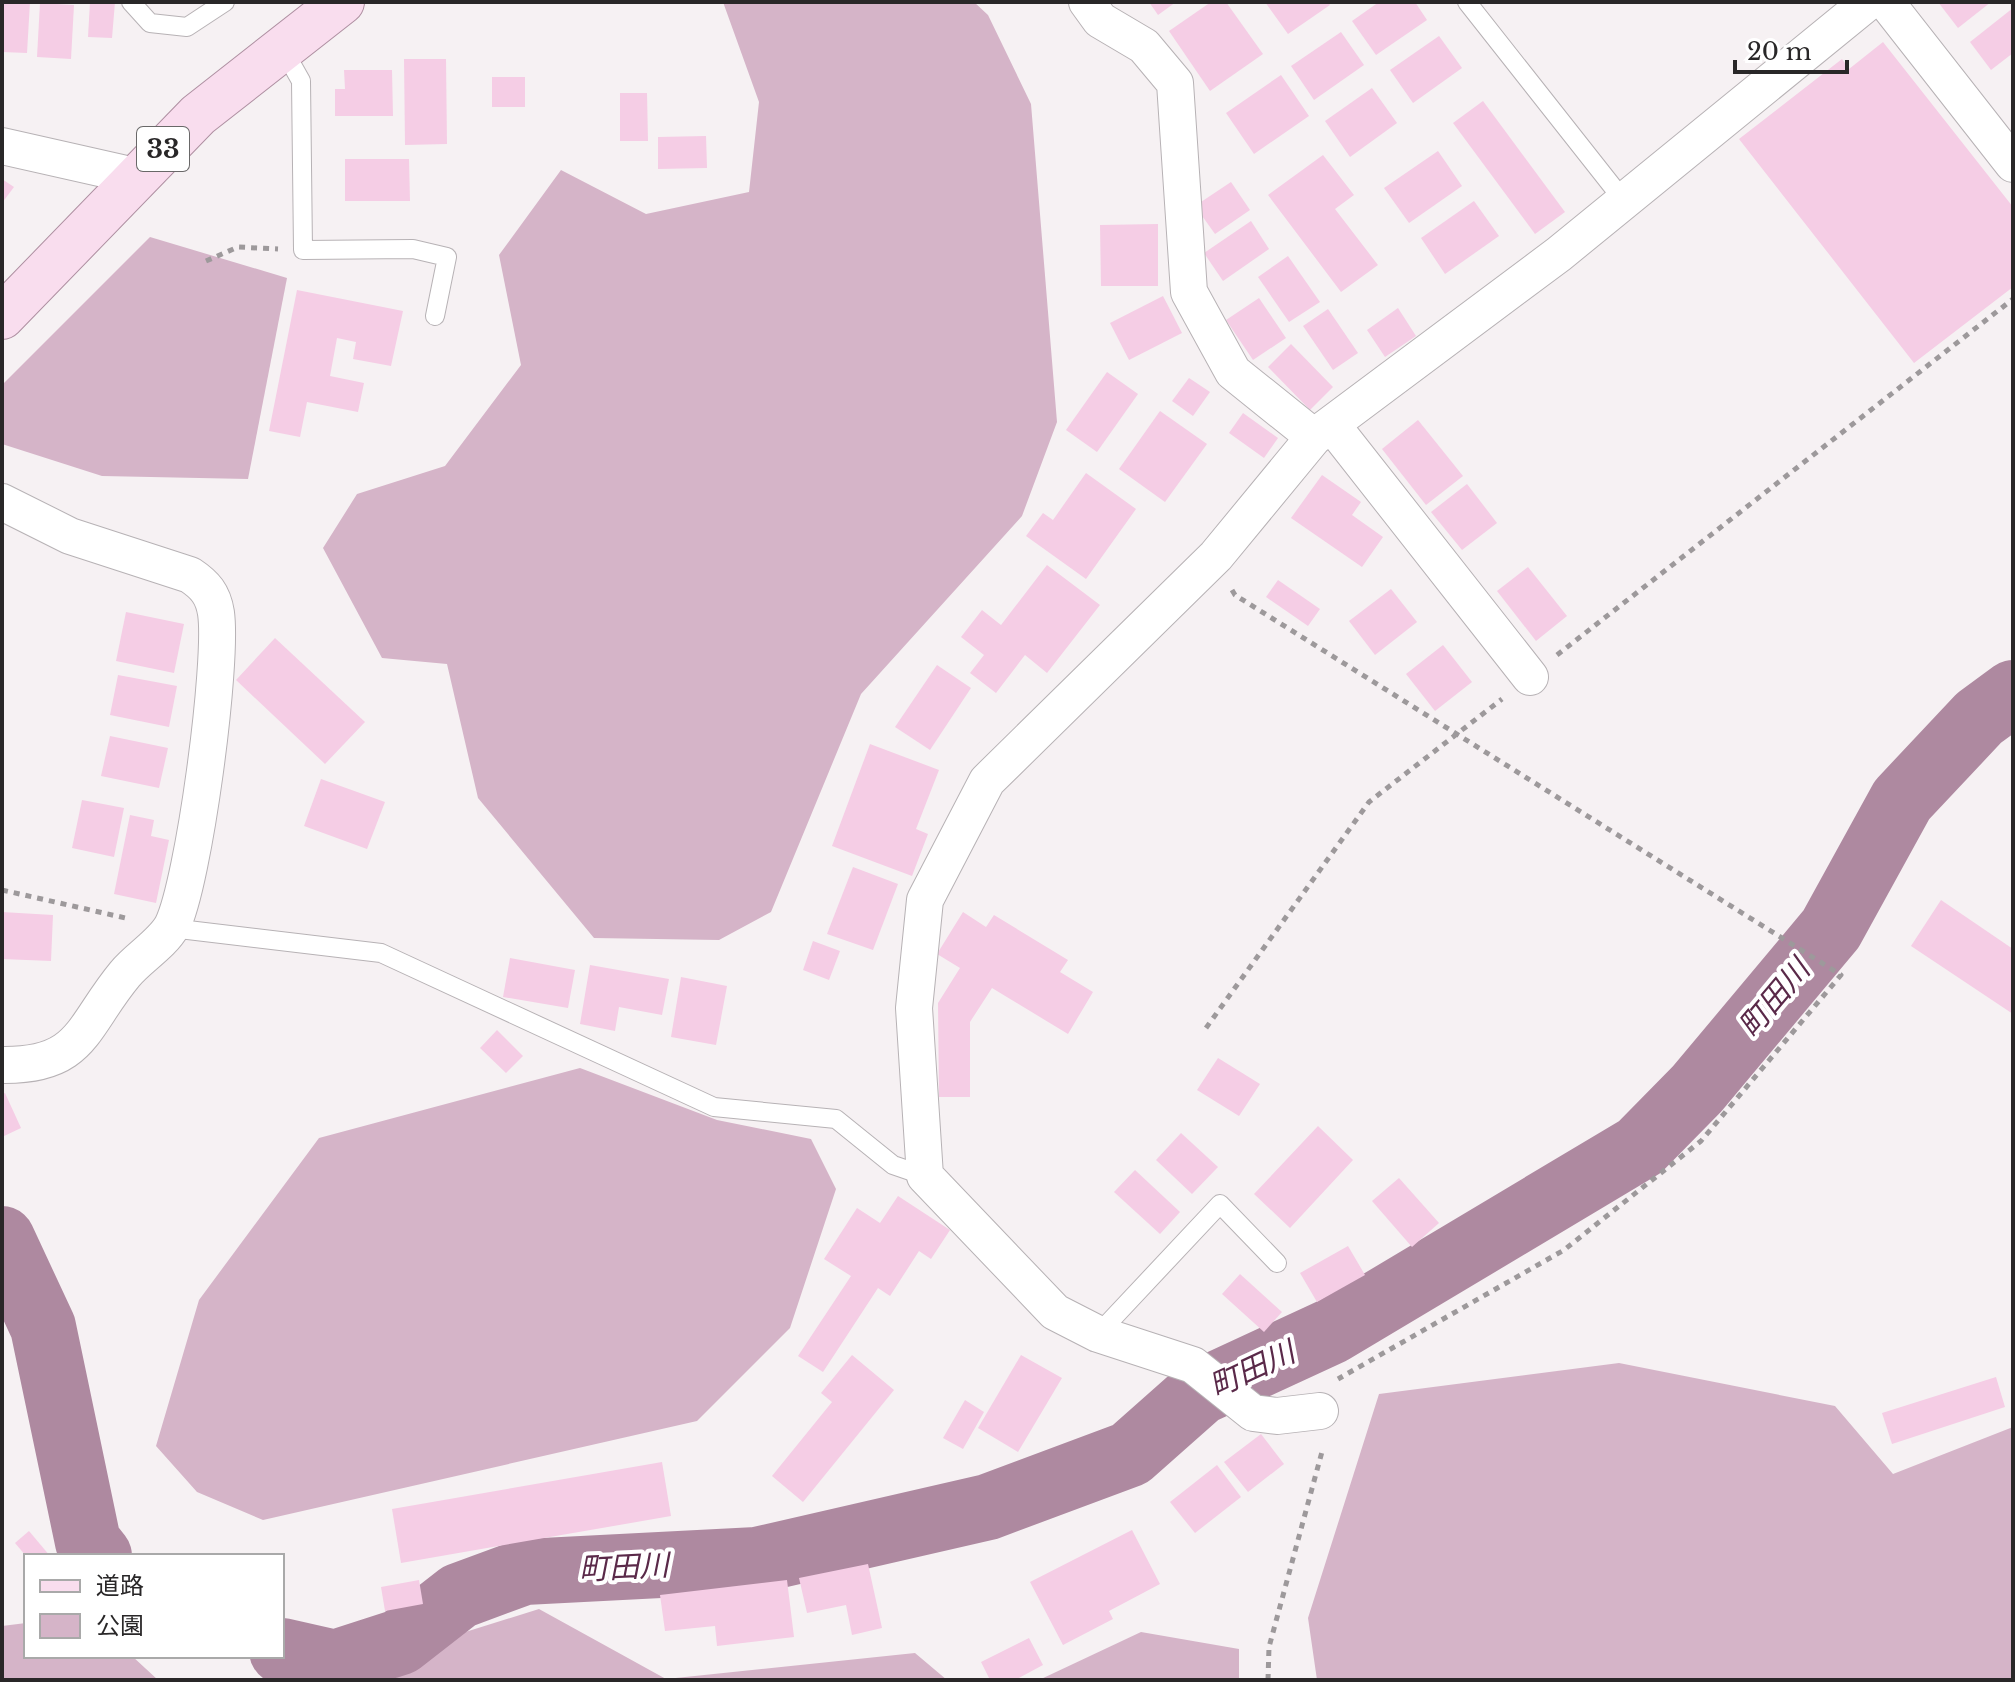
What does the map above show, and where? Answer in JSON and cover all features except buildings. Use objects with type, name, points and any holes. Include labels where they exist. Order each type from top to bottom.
[{"type":"main road","name":"33","points":[[2,317],[135,176],[198,115],[281,46],[342,2]]},
{"type":"street","points":[[1087,2],[1100,20],[1144,46],[1175,83],[1189,292],[1233,372],[1323,431],[1530,677]]},
{"type":"street","points":[[1320,1411],[1277,1416],[1253,1413],[1193,1365],[1098,1334],[1055,1312],[925,1176],[914,1008],[925,900],[987,781],[1216,556],[1323,431],[1624,201],[1868,2]]},
{"type":"street","points":[[1886,2],[2013,164]]},
{"type":"street","points":[[2,146],[135,176]]},
{"type":"street","points":[[2,502],[70,536],[190,575],[207,586],[216,613],[214,679],[198,809],[180,902],[171,928],[125,973],[79,1038],[61,1053],[52,1060],[35,1065],[2,1065]]},
{"type":"lane","points":[[131,2],[150,23],[187,27],[225,2]]},
{"type":"lane","points":[[1467,2],[1624,201]]},
{"type":"lane","points":[[281,46],[301,81],[303,250],[413,249],[447,257],[435,316]]},
{"type":"lane","points":[[171,928],[381,953],[714,1107],[836,1119],[893,1165],[925,1176]]},
{"type":"lane","points":[[1098,1334],[1220,1204],[1277,1263]]},
{"type":"path","points":[[206,261],[238,247],[303,250]]},
{"type":"path","points":[[1206,1028],[1369,802],[2013,299]]},
{"type":"path","points":[[1216,556],[1235,595],[1841,975],[1701,1141],[1564,1250],[1334,1381],[1320,1411],[1328,1428],[1269,1647],[1268,1680]]},
{"type":"path","points":[[2,890],[171,928]]},
{"type":"green space","points":[[723,2],[974,2],[988,15],[1031,104],[1057,422],[1022,516],[861,694],[771,912],[719,940],[594,938],[478,798],[447,664],[382,658],[323,548],[357,494],[445,466],[521,365],[499,255],[561,170],[646,214],[749,192],[759,102]]},
{"type":"green space","points":[[150,237],[287,278],[248,479],[102,476],[2,444],[2,385]]},
{"type":"green space","points":[[580,1068],[717,1120],[811,1139],[836,1189],[790,1328],[697,1421],[263,1520],[197,1492],[156,1446],[199,1300],[319,1138]]},
{"type":"green space","points":[[1619,1363],[1835,1406],[1893,1474],[2013,1427],[2013,1680],[1317,1680],[1308,1618],[1379,1394]]},
{"type":"green space","points":[[539,1609],[666,1679],[915,1653],[947,1680],[393,1680],[459,1634]]},
{"type":"green space","points":[[24,1623],[24,1658],[134,1658],[158,1680],[2,1680],[2,1626]]},
{"type":"green space","points":[[1141,1632],[1239,1649],[1239,1680],[1039,1680]]},
{"type":"waterway","name":"町田川","points":[[284,1651],[335,1663],[400,1642],[459,1596],[524,1572],[757,1560],[988,1507],[1130,1454],[1200,1392],[1332,1331],[1640,1147],[1697,1089],[1831,929],[1902,800],[1979,718],[2013,693]]},
{"type":"waterway","name":"町田川","points":[[2,1239],[43,1327],[88,1542],[97,1554]]}]
